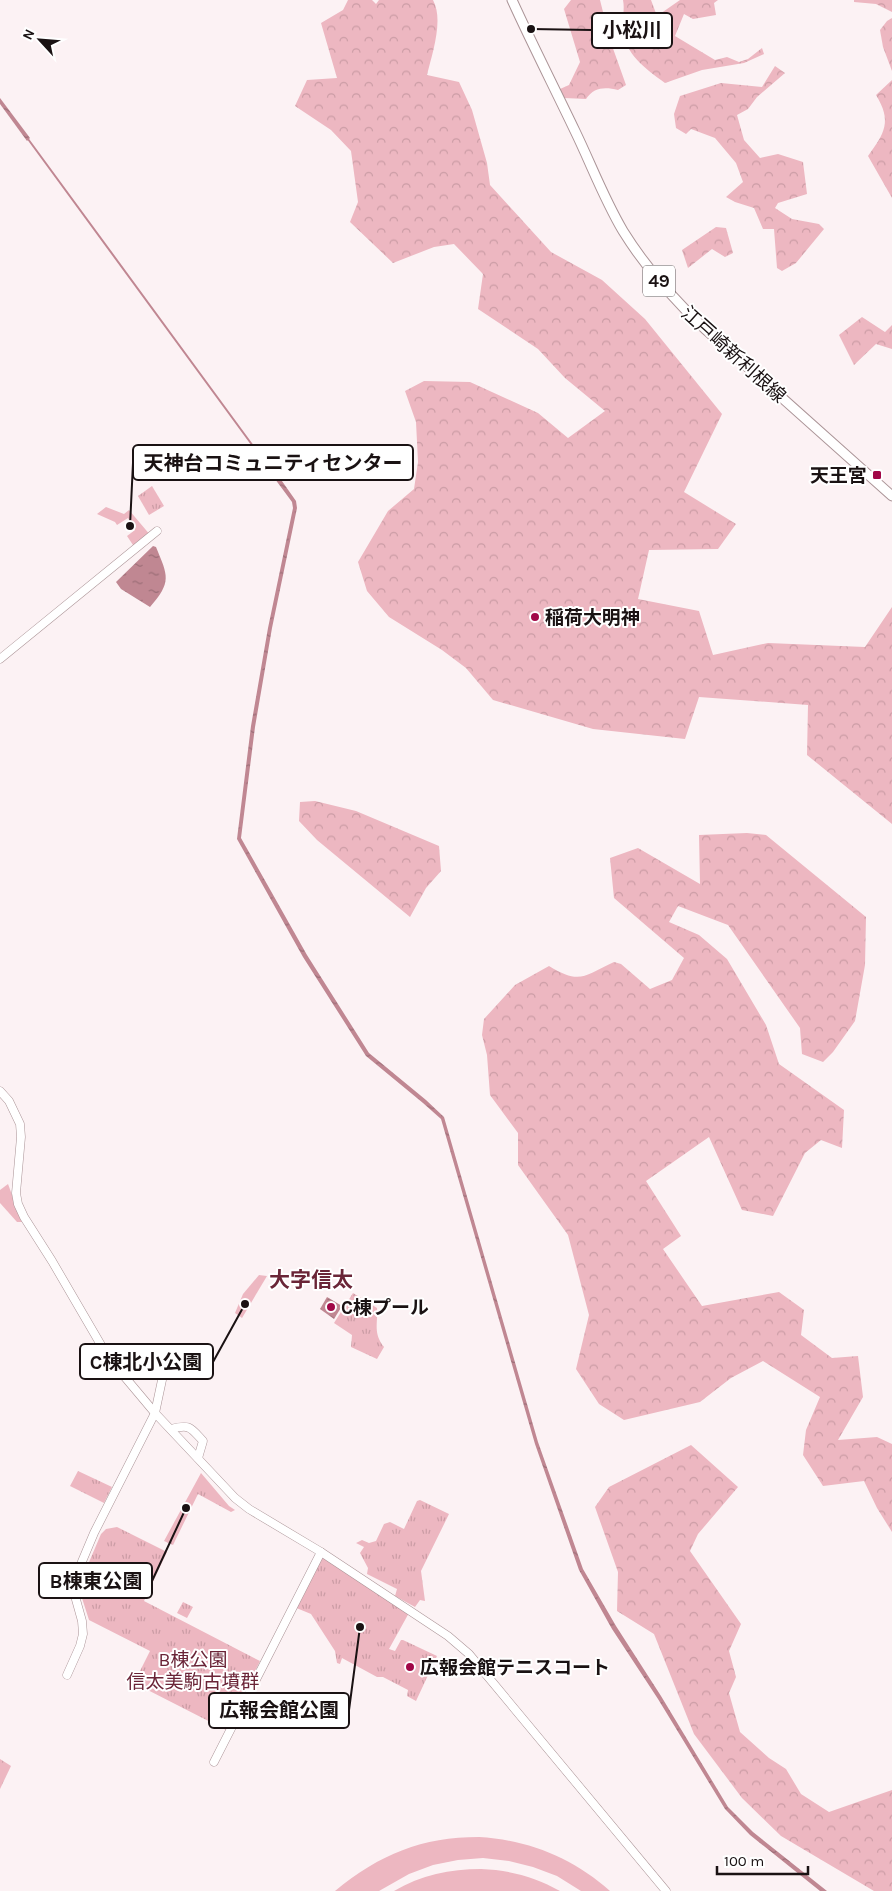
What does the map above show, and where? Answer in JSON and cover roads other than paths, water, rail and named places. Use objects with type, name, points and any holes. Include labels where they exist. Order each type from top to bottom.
[{"type":"main road","name":"江戸崎新利根線","points":[[512,0],[536,54],[613,211],[626,235],[647,266],[681,306],[706,330],[892,496]]},
{"type":"street","points":[[0,659],[157,531]]},
{"type":"street","points":[[0,1091],[12,1107],[20,1124],[21,1137],[16,1193],[18,1204],[108,1357],[155,1413],[235,1498],[249,1509],[321,1552],[448,1636],[469,1654],[666,1891]]},
{"type":"street","points":[[67,1675],[80,1646],[83,1634],[82,1620],[75,1596],[75,1582],[78,1570],[94,1533],[155,1413],[162,1380]]},
{"type":"street","points":[[171,1429],[190,1427],[203,1440],[198,1458]]},
{"type":"street","points":[[214,1762],[321,1552]]},
{"type":"water","points":[[0,98],[30,138],[27,141],[0,104]]},
{"type":"water","points":[[277,474],[296,501],[297,508],[272,628],[255,727],[241,838],[307,955],[369,1053],[444,1117],[538,1442],[583,1569],[728,1807],[753,1832],[827,1891],[820,1891],[750,1835],[725,1809],[658,1699],[612,1629],[579,1570],[535,1444],[441,1119],[366,1056],[303,957],[237,839],[251,726],[268,628],[293,508],[292,502],[275,479],[274,476]]},
{"type":"water","points":[[153,546],[156,547],[166,578],[162,591],[150,607],[121,589],[116,582]]},
{"type":"water","name":"C棟プール","points":[[327,1297],[342,1306],[334,1319],[320,1309]]},
{"type":"waterway","points":[[28,139],[275,476]]},
{"type":"place","name":"小松川","points":[[531,29]]},
{"type":"place","name":"天王宮","points":[[877,475]]},
{"type":"place","name":"天神台コミュニティセンター","points":[[130,526]]},
{"type":"place","name":"稲荷大明神","points":[[535,617]]},
{"type":"place","name":"C棟北小公園","points":[[245,1304]]},
{"type":"place","name":"C棟プール","points":[[331,1307]]},
{"type":"place","name":"B棟東公園","points":[[186,1508]]},
{"type":"place","name":"広報会館公園","points":[[360,1627]]},
{"type":"place","name":"広報会館テニスコート","points":[[410,1667]]},
{"type":"district","name":"大字信太","points":[[311,1280]]},
{"type":"park label","name":"B棟公園 信太美駒古墳群","points":[[193,1670]]}]
